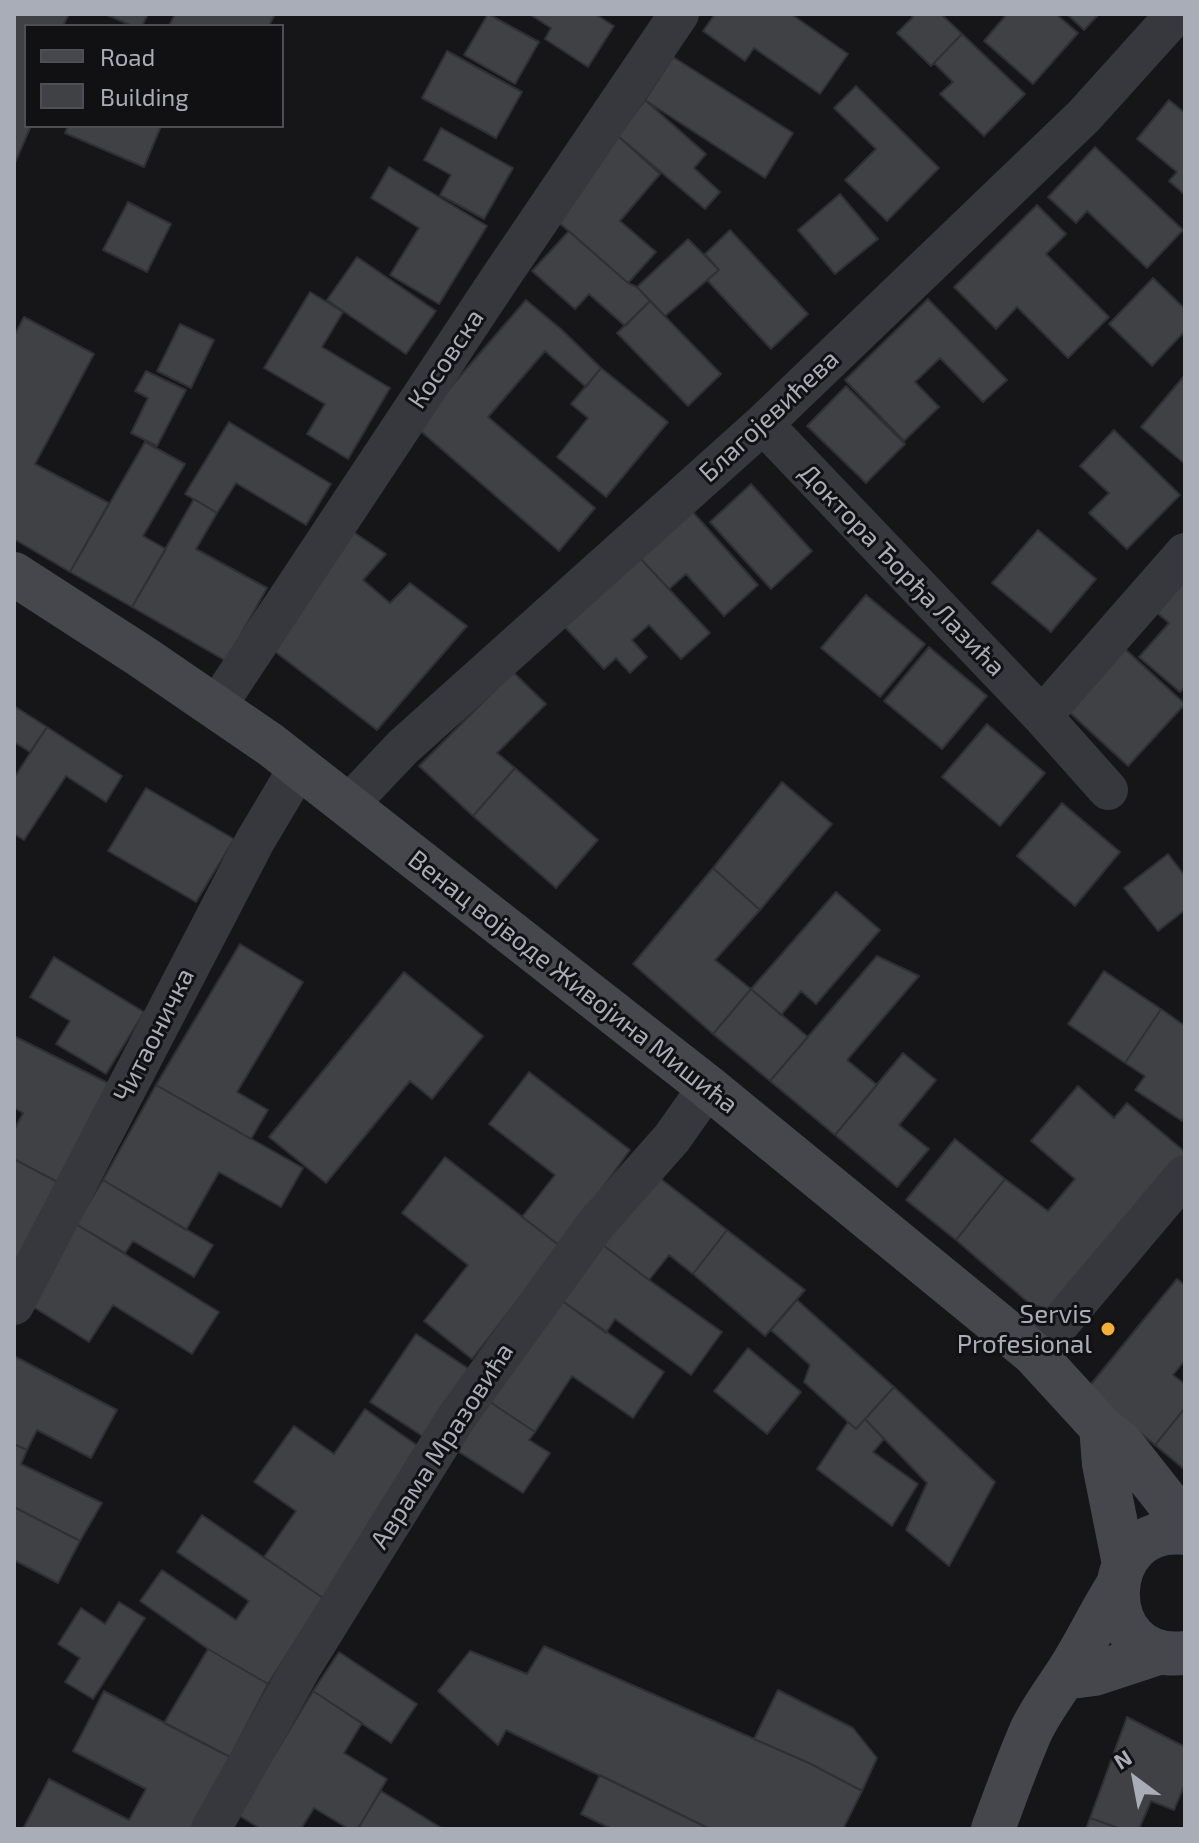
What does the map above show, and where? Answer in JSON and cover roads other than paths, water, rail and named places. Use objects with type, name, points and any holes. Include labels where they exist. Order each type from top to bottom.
[{"type":"main road","name":"Венац војводе Живојина Мишића","points":[[14,574],[216,707],[299,767],[708,1087],[1034,1354],[1101,1427],[1122,1444],[1185,1524]]},
{"type":"main road","points":[[1101,1427],[1120,1576],[1117,1601],[1120,1614],[1136,1638],[1148,1647],[1173,1652]]},
{"type":"main road","points":[[993,1829],[1031,1732],[1050,1696],[1064,1678],[1131,1553],[1159,1535],[1185,1533]]},
{"type":"main road","points":[[1064,1678],[1094,1674],[1173,1652]]},
{"type":"street","name":"Косовска","points":[[216,707],[679,14]]},
{"type":"street","name":"Благојевићева","points":[[348,805],[403,747],[763,424],[1084,116],[1176,14]]},
{"type":"street","name":"Доктора Ђорђа Лазића","points":[[763,424],[1042,716],[1108,790]]},
{"type":"street","points":[[1042,716],[1185,553]]},
{"type":"street","name":"Читаоничка","points":[[14,1305],[255,841],[299,767]]},
{"type":"street","name":"Аврама Мразовића","points":[[211,1829],[301,1668],[456,1418],[596,1224],[672,1138],[708,1087]]},
{"type":"street","points":[[1034,1354],[1185,1175]]},
{"type":"place","name":"Servis Profesional","points":[[1108,1329]]}]
